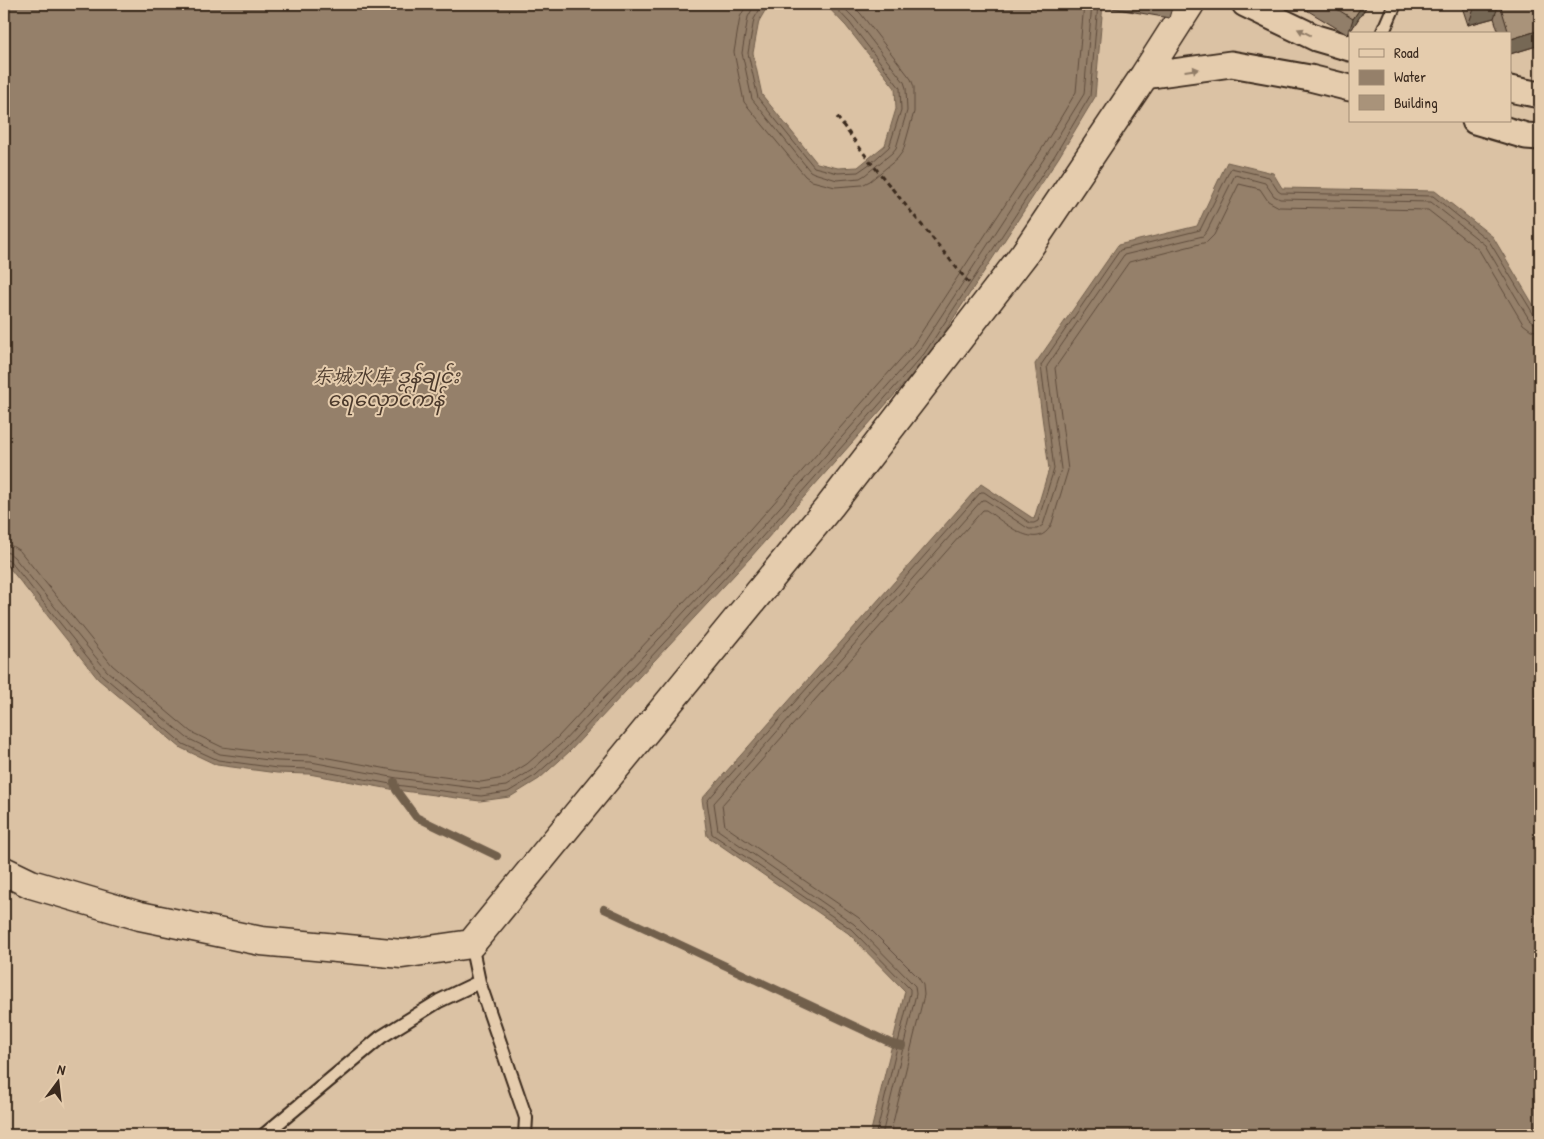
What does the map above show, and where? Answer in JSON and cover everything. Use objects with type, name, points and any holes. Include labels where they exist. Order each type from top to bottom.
[{"type":"street","points":[[4,871],[31,884],[140,916],[261,941],[402,954],[471,944],[830,506],[986,304],[1025,253],[1190,4]]},
{"type":"street","points":[[1246,4],[1316,38],[1349,48]]},
{"type":"street","points":[[1144,76],[1231,64],[1310,78],[1349,88]]},
{"type":"street","points":[[1512,89],[1540,95]]},
{"type":"street","points":[[1477,122],[1526,136],[1540,137]]},
{"type":"lane","points":[[1383,32],[1395,4]]},
{"type":"lane","points":[[471,944],[478,982],[526,1118],[525,1135]]},
{"type":"lane","points":[[264,1135],[381,1037],[439,1002],[478,982]]},
{"type":"path","points":[[837,117],[868,159],[986,304]]},
{"type":"water","name":"东城水库 ဒွန်ချင်း ရေလှောင်ကန်","points":[[4,4],[769,4],[759,21],[753,53],[762,95],[817,163],[838,168],[858,167],[885,145],[896,109],[895,88],[846,26],[825,4],[1103,4],[1095,97],[1059,157],[928,357],[750,558],[570,751],[539,779],[510,797],[480,801],[396,790],[309,774],[277,773],[217,765],[181,748],[98,679],[4,561]]},
{"type":"water","points":[[1227,162],[1273,173],[1282,188],[1435,191],[1493,237],[1540,316],[1540,1135],[870,1135],[905,991],[848,933],[707,836],[702,799],[981,484],[1034,519],[1049,469],[1035,364],[1118,245],[1197,226]]},
{"type":"building","points":[[1329,4],[1363,4],[1353,19]]},
{"type":"building","points":[[1472,4],[1492,4],[1474,9]]},
{"type":"building","points":[[1500,4],[1540,4],[1540,30],[1512,39],[1512,32],[1508,32]]},
{"type":"waterway","points":[[394,782],[396,790],[416,817],[497,856]]},
{"type":"waterway","points":[[604,909],[893,1044],[902,1046]]}]
